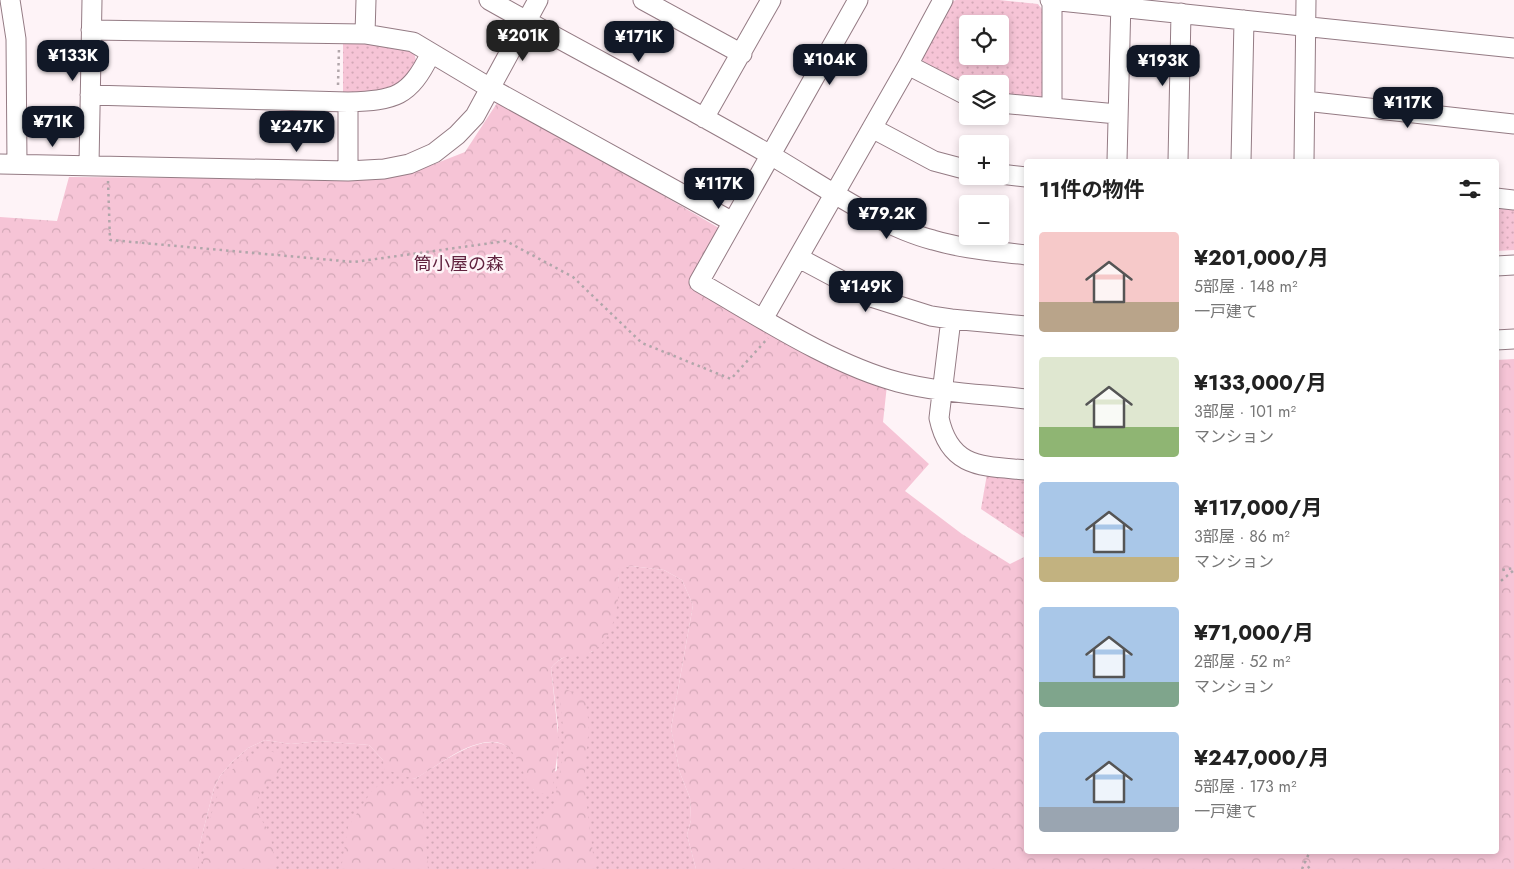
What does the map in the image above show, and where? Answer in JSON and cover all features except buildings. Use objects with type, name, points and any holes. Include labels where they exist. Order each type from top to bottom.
[{"type":"street","points":[[10,0],[16,39],[9,93],[8,164],[348,171],[384,169],[409,164],[434,153],[458,135],[476,116],[538,0]]},
{"type":"street","points":[[88,165],[92,0]]},
{"type":"street","points":[[365,34],[366,0]]},
{"type":"street","points":[[489,0],[772,156],[834,194],[905,230],[932,240],[1024,255]]},
{"type":"street","points":[[643,0],[742,54]]},
{"type":"street","points":[[704,118],[771,0]]},
{"type":"street","points":[[858,0],[772,156],[731,221],[699,282],[834,357],[898,382],[942,390],[1024,398]]},
{"type":"street","points":[[771,322],[799,258],[943,0]]},
{"type":"street","points":[[1052,108],[1051,0],[1121,3],[1182,13],[1514,48]]},
{"type":"street","points":[[1304,159],[1306,0]]},
{"type":"street","points":[[1117,159],[1121,3]]},
{"type":"street","points":[[1178,159],[1182,13]]},
{"type":"street","points":[[1241,159],[1244,20]]},
{"type":"street","points":[[91,30],[365,34],[413,42],[490,88],[731,221]]},
{"type":"street","points":[[90,95],[343,102],[381,101],[392,98],[416,80],[431,54]]},
{"type":"street","points":[[908,64],[959,91]]},
{"type":"street","points":[[1305,101],[1514,124]]},
{"type":"street","points":[[343,102],[348,171]]},
{"type":"street","points":[[1009,104],[1117,114]]},
{"type":"street","points":[[872,128],[934,161],[959,168]]},
{"type":"street","points":[[1009,175],[1024,177]]},
{"type":"street","points":[[1499,198],[1514,200]]},
{"type":"street","points":[[799,258],[874,298],[931,316],[951,320],[1024,326]]},
{"type":"street","points":[[1499,266],[1514,265]]},
{"type":"street","points":[[951,320],[940,418],[943,434],[949,446],[964,460],[986,467],[1024,470]]},
{"type":"street","points":[[1499,340],[1514,339]]},
{"type":"path","points":[[339,34],[343,102]]},
{"type":"path","points":[[107,165],[110,240],[354,262],[506,241],[573,276],[642,343],[731,379],[771,322]]},
{"type":"path","points":[[1499,571],[1514,569]]},
{"type":"path","points":[[1499,582],[1514,569]]},
{"type":"path","points":[[1302,869],[1308,854]]},
{"type":"path","points":[[1304,861],[1310,869]]},
{"type":"green space","points":[[956,0],[999,0],[1038,4],[1045,13],[1043,95],[1036,100],[1009,96],[1009,75],[959,75],[959,83],[923,63],[923,55],[951,2]]},
{"type":"green space","points":[[343,40],[388,45],[414,52],[417,65],[408,78],[381,91],[343,94]]},
{"type":"green space","name":"筒小屋の森","points":[[499,100],[719,228],[690,286],[797,345],[887,385],[883,422],[929,464],[905,491],[962,534],[1010,564],[1024,557],[1024,854],[1499,854],[1499,360],[1514,359],[1514,869],[696,869],[687,835],[691,820],[690,798],[680,773],[671,729],[693,605],[682,580],[664,570],[631,566],[618,569],[619,590],[616,614],[601,645],[587,654],[562,659],[551,668],[559,743],[552,793],[536,792],[528,782],[515,755],[501,743],[491,742],[470,747],[414,779],[384,769],[383,760],[369,745],[319,741],[291,744],[265,740],[248,748],[220,776],[214,788],[198,851],[198,869],[0,869],[0,217],[57,221],[69,177],[383,179],[409,174],[465,152]]},
{"type":"green space","points":[[1499,206],[1514,208],[1514,250],[1499,251]]},
{"type":"green space","points":[[987,474],[1024,478],[1024,538],[981,509]]},
{"type":"green space","points":[[631,566],[664,570],[682,580],[693,605],[671,729],[680,773],[690,798],[691,820],[687,835],[696,869],[198,869],[198,851],[214,788],[220,776],[248,748],[265,740],[291,744],[319,741],[369,745],[383,760],[414,779],[448,758],[476,745],[489,742],[501,744],[515,755],[534,790],[557,770],[558,727],[551,668],[564,657],[592,652],[619,580],[617,568]]},
{"type":"green space","points":[[565,689],[585,697],[589,725],[584,783],[595,869],[535,869],[538,823],[554,803],[565,744],[559,693]]},
{"type":"green space","points":[[262,750],[278,753],[281,760],[279,772],[265,786],[257,803],[258,812],[271,840],[275,869],[203,869],[204,849],[209,825],[223,782],[240,763]]},
{"type":"green space","points":[[380,784],[415,786],[421,792],[428,869],[341,869],[348,827],[371,792]]}]
